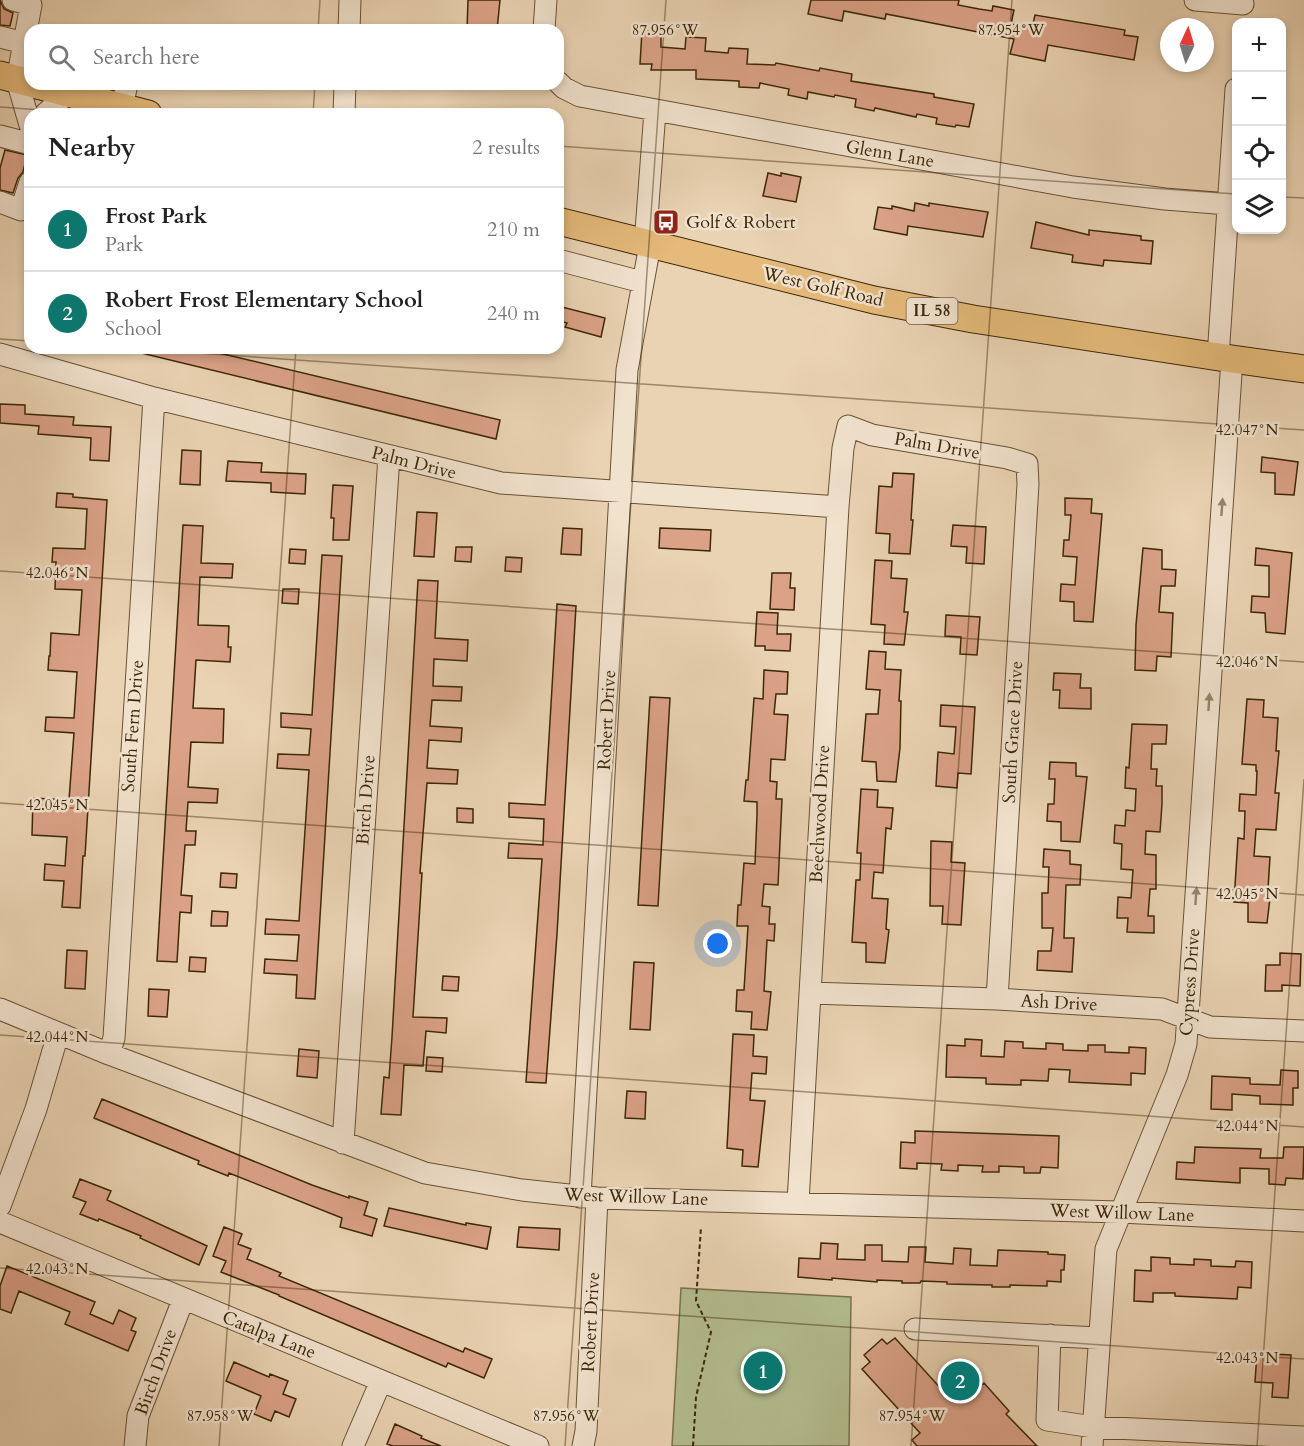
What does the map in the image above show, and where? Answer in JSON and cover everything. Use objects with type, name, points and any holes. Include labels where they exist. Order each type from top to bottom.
[{"type":"main road","points":[[72,90],[124,96],[140,108]]},
{"type":"main road","name":"West Golf Road","points":[[564,223],[647,245],[885,302],[973,319],[1304,369]]},
{"type":"street","points":[[13,0],[31,5],[28,24]]},
{"type":"street","points":[[348,24],[350,0]]},
{"type":"street","points":[[544,24],[546,0]]},
{"type":"street","points":[[1195,0],[1242,9]]},
{"type":"street","points":[[0,37],[24,43],[20,81],[24,108]]},
{"type":"street","name":"Glenn Lane","points":[[564,88],[580,96],[655,111],[1073,187],[1165,199],[1228,204]]},
{"type":"street","points":[[49,108],[62,90]]},
{"type":"street","points":[[344,108],[345,90]]},
{"type":"street","name":"Robert Drive","points":[[583,1446],[586,1431],[588,1197],[620,492],[627,370],[647,245],[655,111]]},
{"type":"street","name":"Cypress Drive","points":[[1092,1437],[1106,1249],[1177,1075],[1186,1044],[1225,358],[1228,204],[1233,126]]},
{"type":"street","points":[[0,136],[24,136]]},
{"type":"street","points":[[0,202],[21,210],[24,201]]},
{"type":"street","points":[[564,262],[642,282]]},
{"type":"street","name":"Palm Drive","points":[[0,354],[154,398],[501,483],[838,507]]},
{"type":"street","name":"South Fern Drive","points":[[109,1054],[114,1038],[154,398]]},
{"type":"street","name":"Palm Drive","points":[[848,426],[872,435],[1007,458],[1027,464]]},
{"type":"street","name":"Beechwood Drive","points":[[798,1202],[838,507],[843,448],[848,426]]},
{"type":"street","name":"Birch Drive","points":[[343,1143],[389,456]]},
{"type":"street","name":"South Grace Drive","points":[[997,999],[1028,496],[1027,464]]},
{"type":"street","name":"Ash Drive","points":[[810,993],[997,999],[1162,1009],[1210,1027],[1304,1031]]},
{"type":"street","name":"West Willow Lane","points":[[0,1009],[109,1054],[425,1173],[522,1190],[588,1197],[1120,1212],[1304,1221]]},
{"type":"street","points":[[0,1206],[36,1109],[58,1034]]},
{"type":"street","name":"Catalpa Lane","points":[[0,1222],[538,1446]]},
{"type":"street","name":"Birch Drive","points":[[135,1446],[138,1416],[183,1300]]},
{"type":"street","points":[[915,1329],[1100,1338]]},
{"type":"street","points":[[1050,1335],[1047,1420],[1092,1437],[1278,1441],[1304,1437]]},
{"type":"street","points":[[353,1446],[381,1381]]},
{"type":"path","points":[[693,1446],[696,1397],[711,1332],[696,1301],[701,1227]]},
{"type":"green space","points":[[681,1288],[851,1297],[849,1446],[672,1446]]},
{"type":"building","points":[[0,0],[4,9],[13,13],[10,26],[0,25]]},
{"type":"building","points":[[468,0],[500,0],[498,24],[467,24]]},
{"type":"building","points":[[811,0],[959,0],[958,5],[979,9],[992,11],[993,6],[1014,10],[1011,24],[1032,28],[1035,15],[1125,30],[1124,35],[1138,37],[1134,60],[1048,45],[1045,61],[1010,54],[1014,39],[886,14],[885,19],[844,11],[842,21],[808,14]]},
{"type":"building","points":[[642,31],[661,32],[661,47],[685,49],[686,37],[706,38],[705,51],[728,53],[729,48],[748,49],[747,64],[775,65],[776,63],[819,71],[820,68],[852,74],[851,81],[934,94],[934,97],[974,104],[969,127],[936,124],[937,118],[917,114],[916,117],[875,108],[874,111],[855,107],[856,99],[835,95],[834,97],[808,92],[807,99],[788,95],[789,89],[760,83],[759,88],[739,87],[739,81],[696,79],[696,70],[651,70],[652,64],[640,64]]},
{"type":"building","points":[[5,150],[24,154],[23,172],[18,178],[13,193],[0,190],[0,168]]},
{"type":"building","points":[[768,173],[801,177],[796,202],[763,196]]},
{"type":"building","points":[[915,203],[988,212],[983,237],[908,226],[907,235],[874,229],[878,207],[892,209],[892,206],[914,211]]},
{"type":"building","points":[[1036,222],[1089,235],[1089,230],[1141,236],[1141,240],[1153,241],[1151,264],[1104,260],[1103,266],[1072,262],[1073,255],[1031,248]]},
{"type":"building","points":[[564,308],[605,318],[601,337],[565,327],[567,323],[564,322]]},
{"type":"building","points":[[145,354],[223,354],[500,420],[496,439]]},
{"type":"building","points":[[0,404],[25,405],[25,414],[74,417],[73,425],[111,427],[109,461],[90,460],[91,438],[38,434],[39,426],[0,423]]},
{"type":"building","points":[[182,450],[201,451],[200,485],[180,484]]},
{"type":"building","points":[[1262,457],[1298,462],[1294,495],[1275,494],[1275,473],[1261,472]]},
{"type":"building","points":[[228,461],[262,463],[261,472],[306,474],[305,494],[271,492],[271,483],[226,481]]},
{"type":"building","points":[[893,473],[914,474],[910,554],[889,553],[890,534],[876,533],[879,486],[892,487]]},
{"type":"building","points":[[333,485],[353,486],[349,540],[333,540],[334,518],[331,518]]},
{"type":"building","points":[[57,493],[107,500],[80,908],[62,907],[64,881],[44,880],[45,864],[65,866],[67,837],[32,835],[33,798],[69,800],[74,733],[45,731],[46,717],[74,718],[77,672],[48,670],[51,633],[79,635],[82,590],[55,589],[56,562],[52,562],[53,548],[85,549],[87,509],[56,507]]},
{"type":"building","points":[[1065,498],[1092,499],[1091,513],[1102,514],[1093,622],[1074,621],[1074,602],[1060,601],[1061,584],[1075,585],[1077,557],[1063,556],[1064,540],[1069,540],[1071,515],[1065,515]]},
{"type":"building","points":[[417,512],[437,513],[434,557],[414,556]]},
{"type":"building","points":[[183,525],[203,526],[201,563],[233,564],[232,578],[200,577],[198,625],[229,626],[228,647],[231,647],[230,662],[196,660],[193,708],[224,709],[223,743],[191,742],[188,787],[218,789],[217,803],[188,802],[186,831],[196,831],[195,845],[185,845],[181,895],[192,896],[191,913],[180,912],[177,962],[157,961]]},
{"type":"building","points":[[953,525],[986,527],[984,564],[966,563],[967,547],[951,546]]},
{"type":"building","points":[[563,528],[582,529],[581,555],[561,554]]},
{"type":"building","points":[[660,528],[711,530],[710,551],[659,548]]},
{"type":"building","points":[[456,547],[472,547],[471,562],[455,561]]},
{"type":"building","points":[[1143,548],[1162,550],[1162,569],[1176,570],[1175,586],[1161,586],[1159,612],[1173,613],[1171,657],[1157,656],[1156,671],[1135,670],[1136,625]]},
{"type":"building","points":[[1256,548],[1292,553],[1285,634],[1266,632],[1265,613],[1251,612],[1252,596],[1269,597],[1269,566],[1255,565]]},
{"type":"building","points":[[290,549],[306,550],[305,564],[289,563]]},
{"type":"building","points":[[322,555],[342,556],[315,999],[296,998],[297,975],[264,973],[265,959],[297,961],[299,935],[265,934],[266,919],[299,921],[309,770],[277,768],[278,754],[309,755],[311,729],[281,727],[281,713],[312,715]]},
{"type":"building","points":[[506,557],[522,558],[521,572],[505,571]]},
{"type":"building","points":[[875,560],[892,561],[891,578],[907,579],[904,612],[908,612],[904,645],[884,644],[885,625],[871,624]]},
{"type":"building","points":[[772,573],[791,573],[790,588],[795,588],[794,610],[770,609]]},
{"type":"building","points":[[418,580],[438,581],[435,638],[468,640],[467,661],[434,659],[433,686],[462,687],[461,701],[432,700],[430,726],[462,728],[461,742],[429,740],[427,768],[458,770],[457,784],[427,783],[420,873],[422,873],[413,1017],[447,1018],[446,1033],[426,1031],[423,1066],[404,1065],[401,1115],[381,1114],[384,1077],[389,1078],[392,1037]]},
{"type":"building","points":[[283,589],[299,589],[298,604],[282,603]]},
{"type":"building","points":[[557,604],[576,606],[546,1083],[526,1082],[542,859],[508,858],[509,843],[543,845],[544,819],[509,817],[509,803],[545,805]]},
{"type":"building","points":[[757,612],[778,613],[777,634],[791,634],[790,651],[765,650],[765,646],[755,646]]},
{"type":"building","points":[[946,615],[980,617],[977,655],[960,654],[961,637],[945,636]]},
{"type":"building","points":[[869,651],[886,652],[885,669],[901,670],[900,748],[896,782],[877,781],[876,762],[862,761],[866,714],[878,714],[880,690],[866,689]]},
{"type":"building","points":[[764,670],[788,672],[787,694],[776,694],[774,714],[788,715],[785,760],[771,759],[770,781],[777,782],[776,799],[782,799],[778,885],[764,884],[762,906],[770,907],[769,924],[775,924],[774,941],[767,940],[764,991],[771,992],[767,1030],[751,1029],[752,1012],[736,1011],[737,990],[744,990],[748,926],[737,926],[738,905],[741,905],[744,863],[755,864],[757,815],[757,802],[744,801],[746,780],[748,780],[754,698],[763,699]]},
{"type":"building","points":[[1054,673],[1081,674],[1080,688],[1091,688],[1091,709],[1059,708],[1060,690],[1053,690]]},
{"type":"building","points":[[650,697],[670,698],[658,906],[638,905]]},
{"type":"building","points":[[1247,699],[1264,700],[1263,717],[1278,718],[1276,751],[1279,751],[1275,793],[1279,793],[1276,830],[1256,829],[1254,856],[1270,857],[1268,889],[1271,890],[1267,923],[1248,922],[1248,903],[1234,902],[1238,838],[1244,839],[1245,811],[1239,811],[1240,794],[1256,795],[1256,765],[1242,764]]},
{"type":"building","points":[[941,705],[975,707],[971,774],[958,773],[957,788],[936,786],[938,752],[954,754],[956,727],[940,726]]},
{"type":"building","points":[[1132,724],[1167,725],[1166,744],[1152,744],[1151,769],[1157,769],[1156,786],[1162,786],[1160,832],[1146,831],[1145,854],[1156,855],[1156,889],[1150,889],[1148,916],[1154,916],[1154,933],[1127,932],[1128,918],[1117,918],[1118,897],[1131,898],[1133,870],[1121,869],[1122,844],[1114,843],[1115,825],[1125,826],[1126,810],[1135,811],[1136,789],[1125,788],[1126,767],[1129,768]]},
{"type":"building","points":[[1050,762],[1076,763],[1076,776],[1087,777],[1080,842],[1061,841],[1061,822],[1047,821],[1048,804],[1054,804],[1055,779],[1049,779]]},
{"type":"building","points":[[861,789],[878,790],[877,807],[893,808],[891,829],[886,828],[883,873],[874,872],[872,898],[888,899],[886,929],[889,930],[885,963],[866,962],[866,943],[852,942],[856,880],[860,880],[861,853],[857,853]]},
{"type":"building","points":[[457,808],[473,809],[473,823],[457,822]]},
{"type":"building","points":[[931,841],[952,842],[951,862],[965,863],[961,925],[942,924],[943,906],[930,906]]},
{"type":"building","points":[[1044,849],[1070,851],[1070,864],[1081,865],[1080,885],[1066,885],[1064,938],[1074,938],[1072,972],[1037,970],[1038,951],[1051,951],[1053,928],[1042,928],[1042,893],[1048,893],[1049,867],[1043,867]]},
{"type":"building","points":[[221,873],[237,874],[236,888],[220,887]]},
{"type":"building","points":[[212,911],[228,912],[227,926],[211,926]]},
{"type":"building","points":[[67,950],[87,951],[85,989],[65,988]]},
{"type":"building","points":[[1280,953],[1301,954],[1300,986],[1282,985],[1282,991],[1265,991],[1266,965],[1280,965]]},
{"type":"building","points":[[190,957],[206,958],[205,972],[189,971]]},
{"type":"building","points":[[634,962],[654,963],[650,1030],[630,1029]]},
{"type":"building","points":[[443,976],[459,977],[458,991],[442,990]]},
{"type":"building","points":[[149,989],[169,990],[167,1017],[148,1016]]},
{"type":"building","points":[[733,1034],[754,1035],[753,1056],[767,1057],[766,1074],[752,1073],[750,1100],[765,1101],[758,1167],[742,1166],[743,1150],[727,1148]]},
{"type":"building","points":[[965,1039],[982,1040],[981,1056],[1004,1057],[1005,1041],[1023,1042],[1023,1048],[1046,1049],[1046,1043],[1063,1044],[1063,1050],[1088,1051],[1088,1045],[1105,1045],[1105,1052],[1129,1053],[1129,1047],[1146,1048],[1145,1074],[1131,1073],[1131,1085],[1069,1082],[1070,1070],[1049,1069],[1048,1081],[1021,1080],[1021,1085],[986,1084],[986,1078],[946,1077],[947,1045],[965,1046]]},
{"type":"building","points":[[299,1049],[319,1051],[317,1078],[297,1076]]},
{"type":"building","points":[[427,1057],[443,1058],[442,1072],[426,1071]]},
{"type":"building","points":[[1281,1070],[1298,1071],[1298,1088],[1293,1088],[1293,1105],[1260,1104],[1260,1096],[1232,1094],[1232,1110],[1211,1109],[1212,1076],[1250,1078],[1250,1084],[1280,1085]]},
{"type":"building","points":[[627,1091],[646,1092],[645,1119],[625,1118]]},
{"type":"building","points":[[102,1099],[312,1185],[368,1202],[364,1215],[377,1219],[372,1236],[340,1227],[342,1218],[229,1173],[228,1176],[198,1164],[199,1161],[94,1118]]},
{"type":"building","points":[[915,1131],[1059,1136],[1058,1168],[1041,1167],[1040,1173],[1024,1173],[1024,1167],[999,1166],[999,1172],[982,1172],[983,1166],[958,1165],[958,1171],[941,1170],[942,1164],[917,1163],[917,1169],[900,1168],[901,1142],[915,1143]]},
{"type":"building","points":[[1195,1147],[1261,1149],[1260,1158],[1283,1158],[1284,1147],[1304,1147],[1303,1179],[1286,1178],[1285,1185],[1269,1184],[1269,1169],[1240,1168],[1240,1183],[1176,1179],[1177,1162],[1194,1163]]},
{"type":"building","points":[[80,1179],[111,1191],[107,1200],[207,1246],[199,1265],[140,1238],[141,1236],[80,1214],[86,1202],[73,1197]]},
{"type":"building","points":[[389,1208],[466,1225],[466,1223],[491,1227],[487,1249],[384,1226]]},
{"type":"building","points":[[224,1227],[242,1234],[238,1244],[251,1249],[247,1259],[281,1273],[279,1276],[463,1352],[465,1348],[492,1359],[484,1378],[448,1363],[446,1367],[221,1272],[226,1261],[213,1256]]},
{"type":"building","points":[[519,1227],[560,1229],[559,1250],[517,1247]]},
{"type":"building","points":[[821,1243],[838,1244],[837,1259],[865,1260],[865,1245],[882,1245],[882,1261],[908,1262],[909,1247],[926,1247],[925,1262],[953,1264],[954,1248],[971,1249],[970,1265],[997,1266],[998,1250],[1048,1252],[1048,1254],[1065,1255],[1064,1270],[1061,1270],[1061,1282],[1047,1281],[1047,1286],[1010,1285],[1010,1287],[947,1284],[947,1282],[902,1283],[902,1281],[877,1280],[877,1282],[798,1277],[799,1258],[820,1259]]},
{"type":"building","points":[[1151,1257],[1170,1258],[1170,1264],[1194,1265],[1194,1259],[1211,1260],[1211,1266],[1235,1267],[1236,1261],[1252,1262],[1251,1288],[1238,1287],[1237,1299],[1153,1293],[1153,1302],[1134,1301],[1135,1270],[1151,1271]]},
{"type":"building","points":[[7,1266],[95,1302],[90,1314],[113,1324],[119,1310],[136,1318],[131,1330],[136,1332],[128,1351],[65,1324],[70,1312],[19,1291],[11,1313],[0,1309],[0,1286]]},
{"type":"building","points":[[895,1338],[953,1402],[963,1393],[968,1398],[984,1383],[1009,1411],[1006,1414],[1037,1446],[917,1446],[912,1440],[920,1433],[862,1369],[870,1362],[864,1355],[882,1339],[887,1344]]},
{"type":"building","points":[[1257,1353],[1291,1355],[1288,1398],[1272,1397],[1273,1383],[1255,1382]]},
{"type":"building","points":[[234,1362],[269,1377],[270,1374],[288,1381],[283,1394],[296,1399],[289,1417],[275,1411],[271,1421],[254,1414],[261,1396],[226,1381]]},
{"type":"building","points":[[395,1424],[422,1436],[421,1438],[441,1446],[387,1444]]},
{"type":"place","name":"Golf & Robert","points":[[666,222]]},
{"type":"place","name":"Frost Park","points":[[763,1371]]},
{"type":"place","name":"Robert Frost Elementary School","points":[[960,1381]]}]
